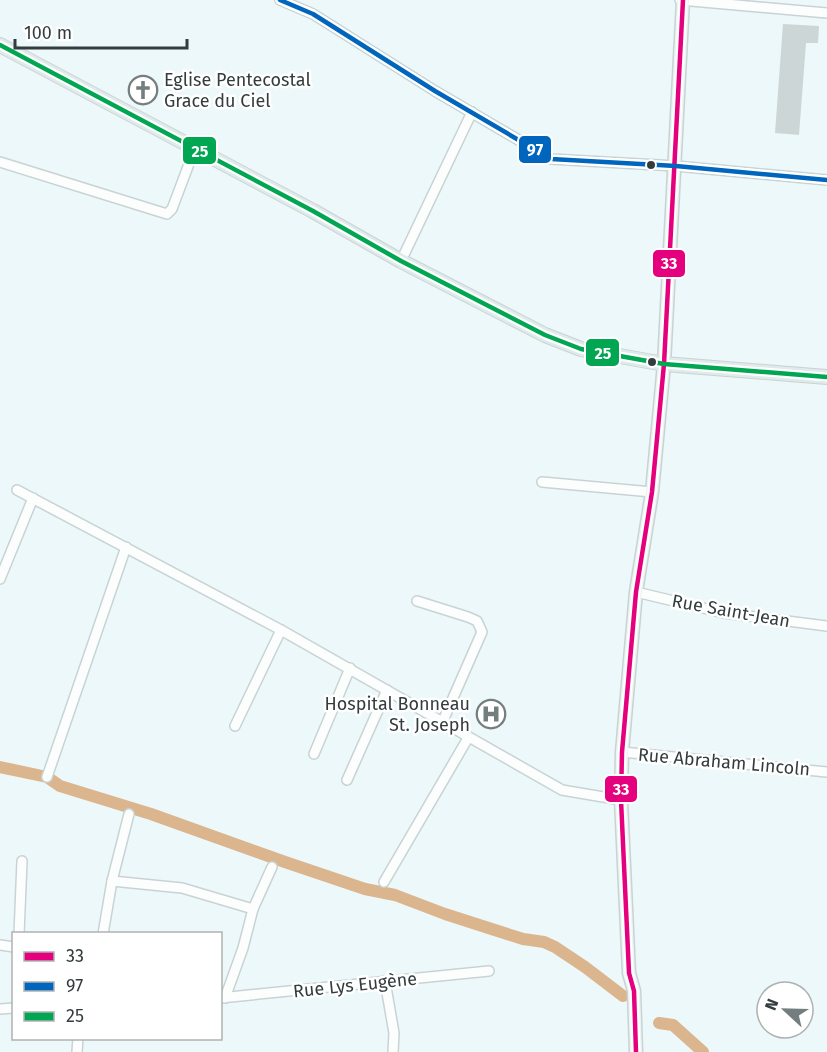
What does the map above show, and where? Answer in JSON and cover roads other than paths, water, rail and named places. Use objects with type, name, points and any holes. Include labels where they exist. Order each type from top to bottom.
[{"type":"main road","points":[[0,45],[313,210],[401,261],[544,335],[581,349],[664,364],[827,377]]},
{"type":"street","points":[[280,0],[313,14],[551,159],[676,166],[827,180]]},
{"type":"street","points":[[636,1052],[634,991],[629,973],[621,800],[622,752],[636,592],[652,492],[664,364],[676,166],[682,0],[827,13]]},
{"type":"street","points":[[401,261],[472,112]]},
{"type":"street","points":[[0,162],[167,214],[172,209],[195,148]]},
{"type":"street","points":[[542,482],[652,492]]},
{"type":"street","points":[[17,490],[281,630],[562,790],[621,800]]},
{"type":"street","points":[[0,579],[33,498]]},
{"type":"street","points":[[47,777],[126,547]]},
{"type":"street","name":"Rue Saint-Jean","points":[[636,592],[724,614],[827,626]]},
{"type":"street","points":[[417,601],[468,616],[477,621],[482,632],[442,723]]},
{"type":"street","points":[[235,726],[281,630]]},
{"type":"street","points":[[314,754],[350,668]]},
{"type":"street","points":[[347,780],[387,690]]},
{"type":"street","points":[[384,882],[468,738]]},
{"type":"street","name":"Rue Abraham Lincoln","points":[[622,752],[827,772]]},
{"type":"street","points":[[103,932],[112,881],[129,814]]},
{"type":"street","points":[[19,932],[22,861]]},
{"type":"street","points":[[223,998],[243,948],[253,909],[272,867]]},
{"type":"street","points":[[112,881],[182,888],[253,909]]},
{"type":"street","name":"Rue Lys Eugène","points":[[223,998],[489,971]]},
{"type":"street","points":[[386,981],[394,1033],[393,1052]]},
{"type":"waterway","points":[[0,767],[47,777],[60,786],[151,814],[365,889],[395,895],[523,939],[544,942],[585,967],[623,996]]},
{"type":"waterway","points":[[659,1023],[673,1025],[703,1052]]},
{"type":"place","name":"Eglise Pentecostal Grace du Ciel","points":[[143,90]]},
{"type":"place","name":"Hospital Bonneau St. Joseph","points":[[491,714]]}]
